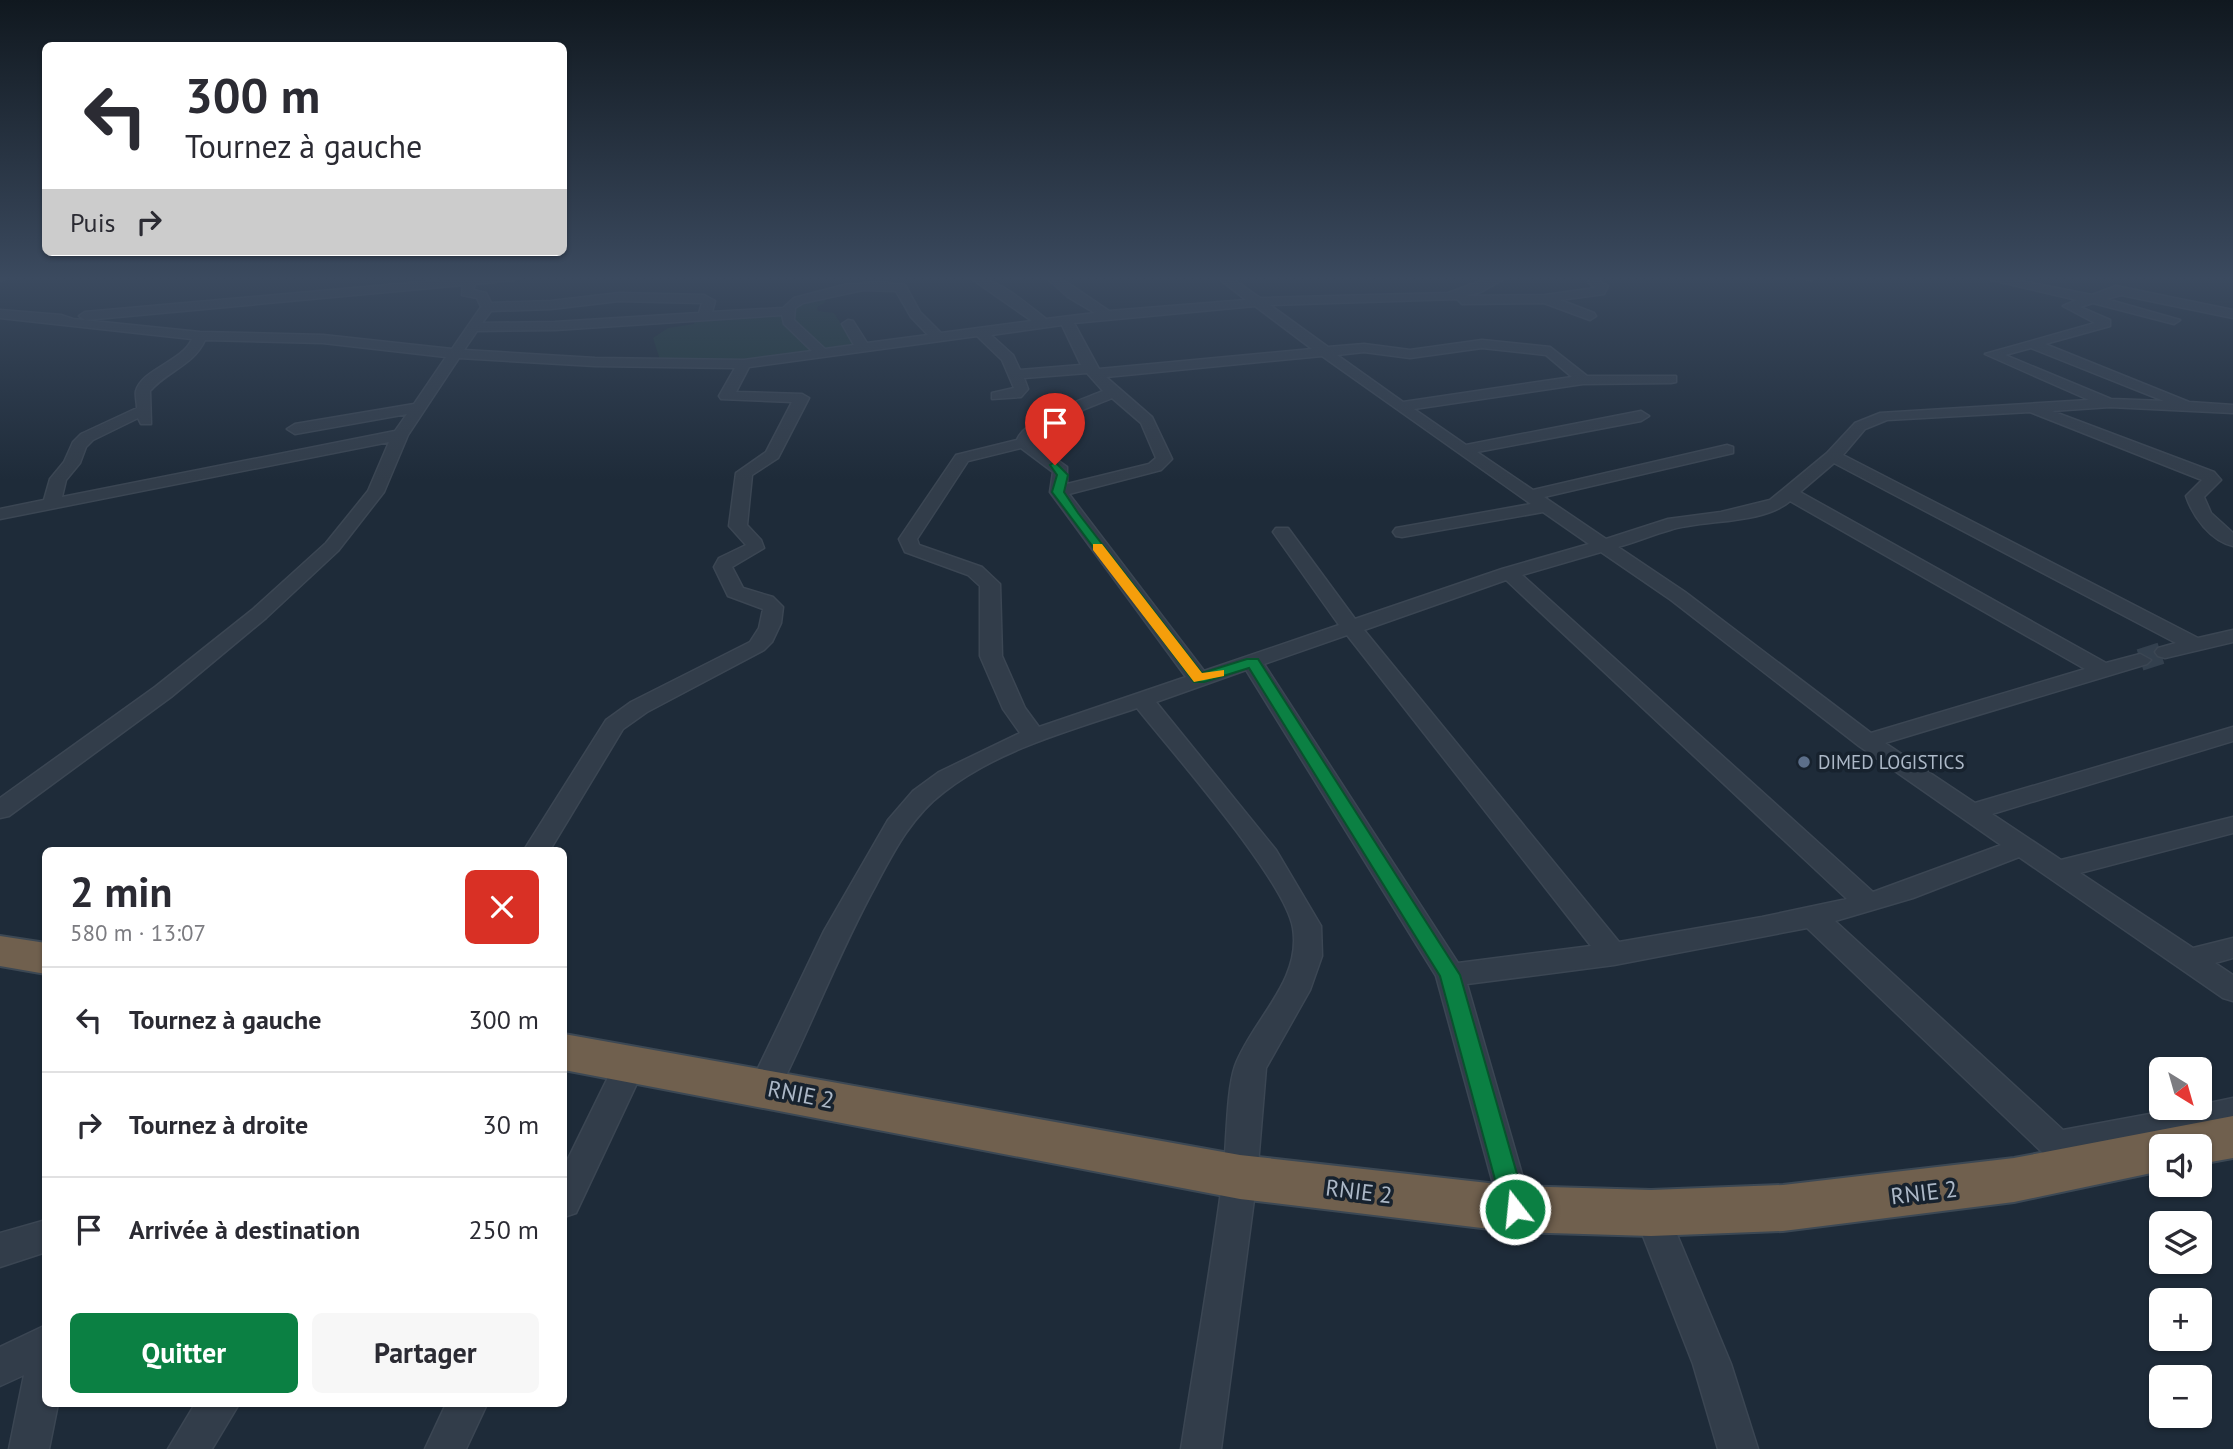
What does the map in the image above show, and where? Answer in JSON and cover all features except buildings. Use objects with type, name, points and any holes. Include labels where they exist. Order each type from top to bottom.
[{"type":"highway","points":[[0,951],[42,958]]},
{"type":"highway","name":"RNIE 2","points":[[567,1053],[765,1087],[1240,1177],[1515,1209],[1651,1213],[1783,1208],[1921,1194],[2014,1180],[2068,1155],[2149,1151]]},
{"type":"highway","points":[[2212,1141],[2233,1137]]},
{"type":"street","points":[[52,502],[58,479],[72,463],[79,445],[87,437],[145,416],[143,391],[152,380],[193,352],[196,345]]},
{"type":"street","points":[[373,345],[457,354],[595,362],[744,364],[897,345]]},
{"type":"street","points":[[0,810],[163,692],[259,614],[332,547],[376,492],[400,435],[457,354],[461,345]]},
{"type":"street","points":[[813,345],[824,355]]},
{"type":"street","points":[[861,345],[864,350]]},
{"type":"street","points":[[994,345],[1008,358],[1021,391],[997,396]]},
{"type":"street","points":[[1058,492],[1154,467],[1164,459],[1152,428],[1143,416],[1113,392],[1094,371],[1078,345]]},
{"type":"street","points":[[1315,345],[1400,407],[1678,596],[1867,741],[1969,813],[2233,990]]},
{"type":"street","points":[[1016,375],[1364,348],[1423,354],[1478,345]]},
{"type":"street","points":[[1490,345],[1534,348],[1555,353],[1583,380]]},
{"type":"street","points":[[2110,404],[2071,384],[1992,354],[2012,347],[2035,345],[2126,378],[2190,407]]},
{"type":"street","points":[[539,847],[614,725],[639,707],[757,646],[766,638],[774,615],[773,607],[766,601],[735,592],[723,567],[726,562],[755,548],[755,544],[738,526],[744,473],[772,455],[802,398],[726,396],[744,364]]},
{"type":"street","points":[[1400,407],[1583,380],[1671,379]]},
{"type":"street","points":[[1024,443],[1027,434],[1045,422],[1113,392]]},
{"type":"street","points":[[765,1087],[830,942],[903,816],[924,795],[957,772],[1034,736],[1508,573],[1643,534],[1656,527],[1763,508],[1791,494],[1833,456],[1860,426],[1885,416],[2110,404],[2233,409]]},
{"type":"street","points":[[2026,407],[2208,476],[2213,480],[2195,496],[2197,505],[2213,526],[2233,541]]},
{"type":"street","points":[[295,429],[417,408]]},
{"type":"street","points":[[1463,450],[1641,416]]},
{"type":"street","points":[[0,514],[400,435]]},
{"type":"street","points":[[1034,736],[1014,709],[991,656],[990,584],[975,571],[911,548],[908,539],[962,458],[1024,443],[1061,470],[1058,492],[1199,679]]},
{"type":"street","points":[[1402,532],[1538,501],[1727,450]]},
{"type":"street","points":[[1833,456],[2194,644]]},
{"type":"street","points":[[1791,494],[2102,670]]},
{"type":"street","points":[[1282,532],[1350,626],[1615,956]]},
{"type":"street","points":[[1508,573],[1868,903]]},
{"type":"street","points":[[2165,652],[2233,636]]},
{"type":"street","points":[[1867,741],[2140,660]]},
{"type":"street","points":[[1252,662],[1450,975],[1515,1209]]},
{"type":"street","points":[[1142,699],[1267,856],[1307,926],[1308,956],[1295,990],[1264,1038],[1250,1069],[1240,1177],[1201,1449]]},
{"type":"street","points":[[1969,813],[2233,734]]},
{"type":"street","points":[[2054,871],[2233,825]]},
{"type":"street","points":[[1450,975],[1615,956],[1812,916],[1868,903],[2020,847]]},
{"type":"street","points":[[1812,916],[2068,1155],[2233,1112]]},
{"type":"street","points":[[2188,960],[2233,948]]},
{"type":"street","points":[[567,1196],[629,1064]]},
{"type":"street","points":[[1651,1213],[1712,1364],[1738,1449]]},
{"type":"street","points":[[0,1250],[42,1237]]},
{"type":"street","points":[[0,1367],[42,1347]]},
{"type":"street","points":[[29,1449],[42,1385]]},
{"type":"street","points":[[188,1449],[217,1407]]},
{"type":"street","points":[[445,1449],[466,1407]]},
{"type":"green space","points":[[655,345],[810,345],[817,354],[745,362],[660,360]]},
{"type":"green space","points":[[819,345],[854,345],[857,349],[827,352]]},
{"type":"tunnel","points":[[2140,660],[2165,652]]},
{"type":"slow traffic","points":[[1098,547],[1199,679],[1218,673]]},
{"type":"place","name":"DIMED LOGISTICS","points":[[1804,762]]},
{"type":"route","points":[[1055,465],[1063,475],[1058,492],[1073,515],[1199,679],[1252,662],[1450,975],[1515,1209]]}]
